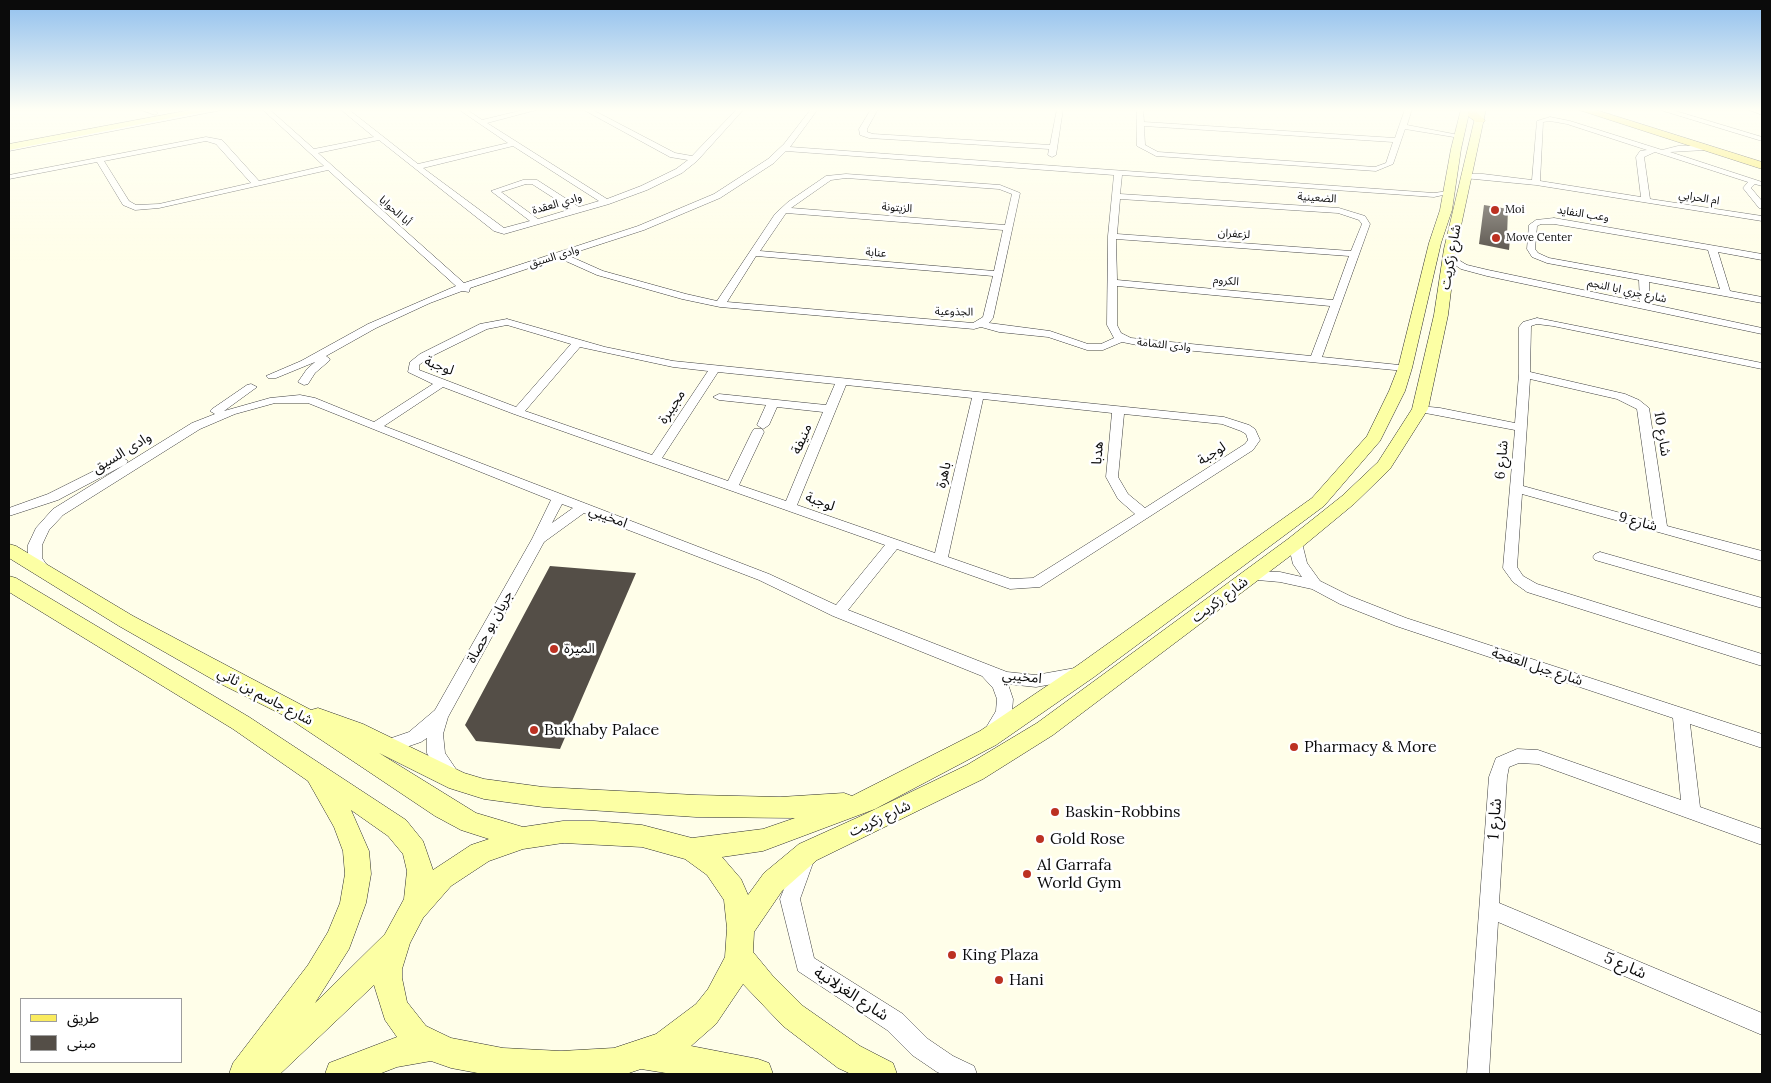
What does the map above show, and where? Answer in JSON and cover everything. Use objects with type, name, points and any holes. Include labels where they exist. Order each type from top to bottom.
[{"type":"main road","name":"شارع زكريت","points":[[692,849],[763,840],[866,802],[988,738],[1086,671],[1318,502],[1374,438],[1388,412],[1403,372],[1428,267],[1450,160]]},
{"type":"main road","name":"شارع زكريت","points":[[741,928],[774,882],[808,852],[932,793],[1024,742],[1052,724],[1295,543],[1348,500],[1384,465],[1421,406],[1441,315],[1448,267],[1473,174],[1473,160]]},
{"type":"main road","points":[[1742,160],[1762,166]]},
{"type":"main road","name":"شارع جاسم بن ثاني","points":[[9,550],[126,621],[227,677],[295,711],[470,822],[497,832],[523,838]]},
{"type":"main road","points":[[9,583],[241,723],[317,776],[397,828],[414,849],[420,871],[417,904]]},
{"type":"main road","points":[[9,593],[26,602],[44,604]]},
{"type":"main road","points":[[295,711],[327,719],[458,782],[484,789],[543,797],[696,806],[780,808],[866,802]]},
{"type":"main road","points":[[244,1074],[318,975],[339,940],[354,903],[358,874],[356,851],[344,823],[317,776]]},
{"type":"main road","points":[[258,1074],[373,968],[397,939],[417,904],[442,878],[460,864],[486,850],[523,838],[563,832],[594,832],[642,836],[692,849],[704,855],[732,888],[737,900],[741,928],[739,957],[726,987],[706,1014],[683,1034],[664,1047],[642,1056],[614,1063],[587,1065],[533,1065],[477,1059],[431,1046],[415,1037],[400,1019],[389,990],[388,969],[397,939]]},
{"type":"main road","points":[[739,957],[762,985],[793,1016],[849,1056],[882,1074]]},
{"type":"main road","points":[[340,1074],[397,1052],[431,1046]]},
{"type":"main road","points":[[642,1056],[714,1064],[758,1074]]},
{"type":"street","points":[[9,177],[96,160]]},
{"type":"street","points":[[99,160],[126,203],[135,208],[159,206],[330,167]]},
{"type":"street","points":[[234,160],[257,184]]},
{"type":"street","name":"أبا الحوايا","points":[[322,160],[464,289]]},
{"type":"street","name":"وادي العقدة","points":[[406,160],[497,229],[508,230],[606,202],[644,188],[680,170],[694,160]]},
{"type":"street","points":[[416,167],[448,160]]},
{"type":"street","points":[[540,160],[606,202]]},
{"type":"street","name":"وادى السيق","points":[[9,512],[54,497],[215,411],[272,376],[298,367],[402,311],[641,228],[711,200],[756,173],[774,160]]},
{"type":"street","points":[[852,160],[923,170],[1051,168],[1118,172],[1263,172],[1382,168],[1389,164],[1391,160]]},
{"type":"street","points":[[1051,168],[1052,160]]},
{"type":"street","points":[[1190,160],[1263,172],[1443,196]]},
{"type":"street","points":[[1536,183],[1538,160]]},
{"type":"street","points":[[1640,160],[1646,201]]},
{"type":"street","points":[[1685,160],[1758,183]]},
{"type":"street","name":"الجذوعية","points":[[563,256],[600,273],[685,297],[720,304],[960,327],[981,324],[988,318],[1016,196],[1010,189],[923,170],[834,177],[825,180],[784,210],[720,304]]},
{"type":"street","name":"وادى الثمامة","points":[[1118,172],[1112,236],[1114,283],[1112,325],[1114,332],[1122,338],[1142,343],[1376,366],[1403,372]]},
{"type":"street","name":"ام الحرابي","points":[[1473,174],[1762,219]]},
{"type":"street","points":[[537,222],[495,191],[526,182],[534,182],[578,210]]},
{"type":"street","points":[[1758,183],[1747,188],[1762,206]]},
{"type":"street","name":"الضعينية","points":[[1116,196],[1352,214],[1362,218],[1366,224],[1315,360]]},
{"type":"street","name":"الزيتونة","points":[[784,210],[1009,228]]},
{"type":"street","name":"وعب النفايد","points":[[1762,257],[1554,222],[1539,222],[1533,225],[1531,249],[1540,258],[1562,264],[1762,300]]},
{"type":"street","name":"لزعفران","points":[[1112,236],[1354,254]]},
{"type":"street","points":[[1712,248],[1726,293]]},
{"type":"street","name":"عنابة","points":[[753,253],[998,274]]},
{"type":"street","name":"شارع جري ابا النجم","points":[[1448,267],[1487,273]]},
{"type":"street","name":"شارع جري ابا النجم","points":[[1448,267],[1464,267],[1646,308],[1762,331]]},
{"type":"street","points":[[1644,278],[1646,308]]},
{"type":"street","name":"الكروم","points":[[1114,283],[1335,303]]},
{"type":"street","name":"وادى السيق","points":[[44,571],[35,559],[35,544],[43,528],[58,512],[196,426],[231,412],[294,394],[317,365],[343,347],[464,289]]},
{"type":"street","name":"شارع 6","points":[[1762,366],[1553,323],[1538,321],[1524,327],[1525,374],[1510,568],[1518,579],[1532,588],[1762,660]]},
{"type":"street","name":"لوجبة","points":[[512,323],[578,343],[632,358],[714,370],[1231,422],[1245,428],[1254,436],[1254,440],[1249,447],[1145,515],[1035,583],[1010,584],[518,412],[413,372],[414,364],[424,356],[489,324],[512,323]]},
{"type":"street","points":[[981,324],[994,328],[1050,334],[1087,347],[1103,347],[1122,338]]},
{"type":"street","points":[[518,412],[578,343]]},
{"type":"street","name":"مجيبرة","points":[[655,460],[714,370]]},
{"type":"street","points":[[272,376],[292,374],[301,377],[311,400]]},
{"type":"street","name":"شارع 10","points":[[1525,374],[1621,396],[1643,408],[1661,528]]},
{"type":"street","name":"منيفة","points":[[790,507],[841,383]]},
{"type":"street","points":[[375,427],[442,384]]},
{"type":"street","points":[[251,388],[248,391],[249,397],[257,401],[274,400]]},
{"type":"street","name":"باهرة","points":[[940,560],[978,396]]},
{"type":"street","points":[[719,397],[831,409]]},
{"type":"street","name":"امخيبي","points":[[274,400],[293,398],[311,400],[375,427],[764,578],[838,612],[988,672],[1007,678],[1036,681],[1064,677],[1086,671]]},
{"type":"street","points":[[731,487],[773,403]]},
{"type":"street","points":[[1421,406],[1520,428]]},
{"type":"street","name":"هدبا","points":[[1118,412],[1112,477],[1123,496],[1145,515]]},
{"type":"street","name":"شارع 9","points":[[1515,488],[1762,556]]},
{"type":"street","name":"جريان بو حصاة","points":[[458,782],[441,764],[436,753],[435,734],[441,714],[539,539],[546,520],[559,498]]},
{"type":"street","name":"جريان بو حصاة","points":[[539,539],[583,508]]},
{"type":"street","name":"شارع جبل العفجة","points":[[1295,543],[1300,564],[1316,585]]},
{"type":"street","points":[[838,612],[894,544]]},
{"type":"street","points":[[1600,557],[1762,603]]},
{"type":"street","name":"شارع جبل العفجة","points":[[1251,576],[1280,577],[1316,585],[1354,604],[1401,622],[1762,741]]},
{"type":"street","name":"امخيبي","points":[[988,672],[1000,686],[1006,705],[1001,719],[988,738]]},
{"type":"street","name":"جريان بو حصاة","points":[[386,746],[415,737],[430,726],[441,714]]},
{"type":"street","points":[[1681,714],[1691,810]]},
{"type":"street","name":"شارع 1","points":[[1478,1074],[1498,770],[1509,759],[1527,755],[1544,759],[1691,810],[1762,837]]},
{"type":"street","name":"شارع الغزلانية","points":[[808,852],[790,899],[806,964],[895,1022],[920,1047],[966,1074]]},
{"type":"street","name":"شارع 5","points":[[1489,908],[1762,1024]]},
{"type":"building","points":[[1484,205],[1508,209],[1507,237],[1510,238],[1509,250],[1479,244]]},
{"type":"building","name":"الميرة","points":[[550,566],[636,573],[560,749],[476,741],[465,725]]},
{"type":"place","name":"Moi","points":[[1495,210]]},
{"type":"place","name":"Move Center","points":[[1496,238]]},
{"type":"place","name":"الميرة","points":[[554,649]]},
{"type":"place","name":"Bukhaby Palace","points":[[534,730]]},
{"type":"place","name":"Pharmacy & More","points":[[1294,747]]},
{"type":"place","name":"Baskin-Robbins","points":[[1055,812]]},
{"type":"place","name":"Gold Rose","points":[[1040,839]]},
{"type":"place","name":"Al Garrafa World Gym","points":[[1027,874]]},
{"type":"place","name":"King Plaza","points":[[952,955]]},
{"type":"place","name":"Hani","points":[[999,980]]}]
